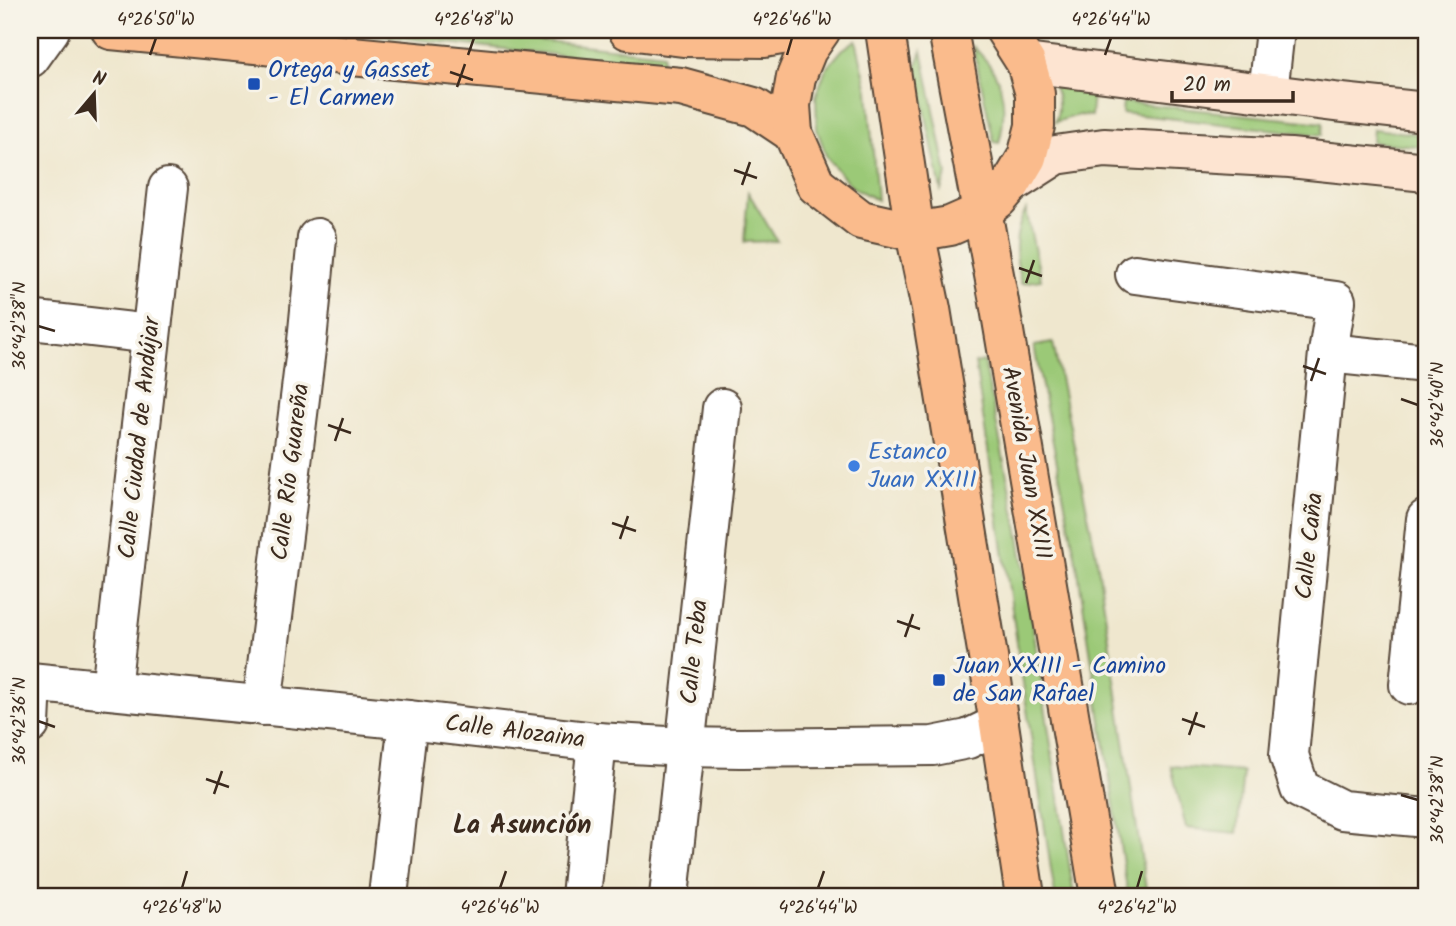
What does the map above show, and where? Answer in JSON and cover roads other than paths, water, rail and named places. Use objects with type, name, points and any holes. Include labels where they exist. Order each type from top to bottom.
[{"type":"main road","points":[[111,30],[681,87],[754,107],[793,133]]},
{"type":"main road","points":[[641,30],[683,37],[764,38],[810,30]]},
{"type":"main road","points":[[821,30],[807,50],[796,77],[791,105],[793,133],[817,185],[860,220],[915,232],[950,226],[982,212],[1011,184],[1027,157],[1035,126],[1035,94],[1026,63],[1005,30]]},
{"type":"main road","points":[[885,30],[915,232],[931,309],[1025,896]]},
{"type":"main road","name":"Avenida Juan XXIII","points":[[948,30],[998,296],[1100,896]]},
{"type":"main road","points":[[1026,63],[1426,112]]},
{"type":"main road","points":[[1011,184],[1056,155],[1104,148],[1290,158],[1426,172]]},
{"type":"street","points":[[30,58],[50,30]]},
{"type":"street","points":[[1268,93],[1275,30]]},
{"type":"street","name":"Calle Ciudad de Andújar","points":[[111,689],[168,188]]},
{"type":"street","name":"Calle Río Guareña","points":[[262,706],[317,238]]},
{"type":"street","name":"Calle Caña","points":[[1135,274],[1336,301],[1328,353],[1289,755],[1300,789],[1342,810],[1426,818]]},
{"type":"street","points":[[30,320],[152,334]]},
{"type":"street","points":[[1328,353],[1426,363]]},
{"type":"street","name":"Calle Teba","points":[[669,896],[722,408]]},
{"type":"street","points":[[1409,685],[1426,519]]},
{"type":"street","points":[[30,724],[31,683]]},
{"type":"street","name":"Calle Alozaina","points":[[31,683],[111,689],[597,742],[685,747],[933,746],[968,739],[999,723]]},
{"type":"street","points":[[388,896],[408,720]]},
{"type":"street","points":[[581,896],[597,742]]},
{"type":"place","name":"Ortega y Gasset - El Carmen","points":[[254,84]]},
{"type":"place","name":"Estanco Juan XXIII","points":[[854,466]]},
{"type":"place","name":"Juan XXIII - Camino de San Rafael","points":[[939,680]]},
{"type":"district","name":"La Asunción","points":[[522,826]]}]
